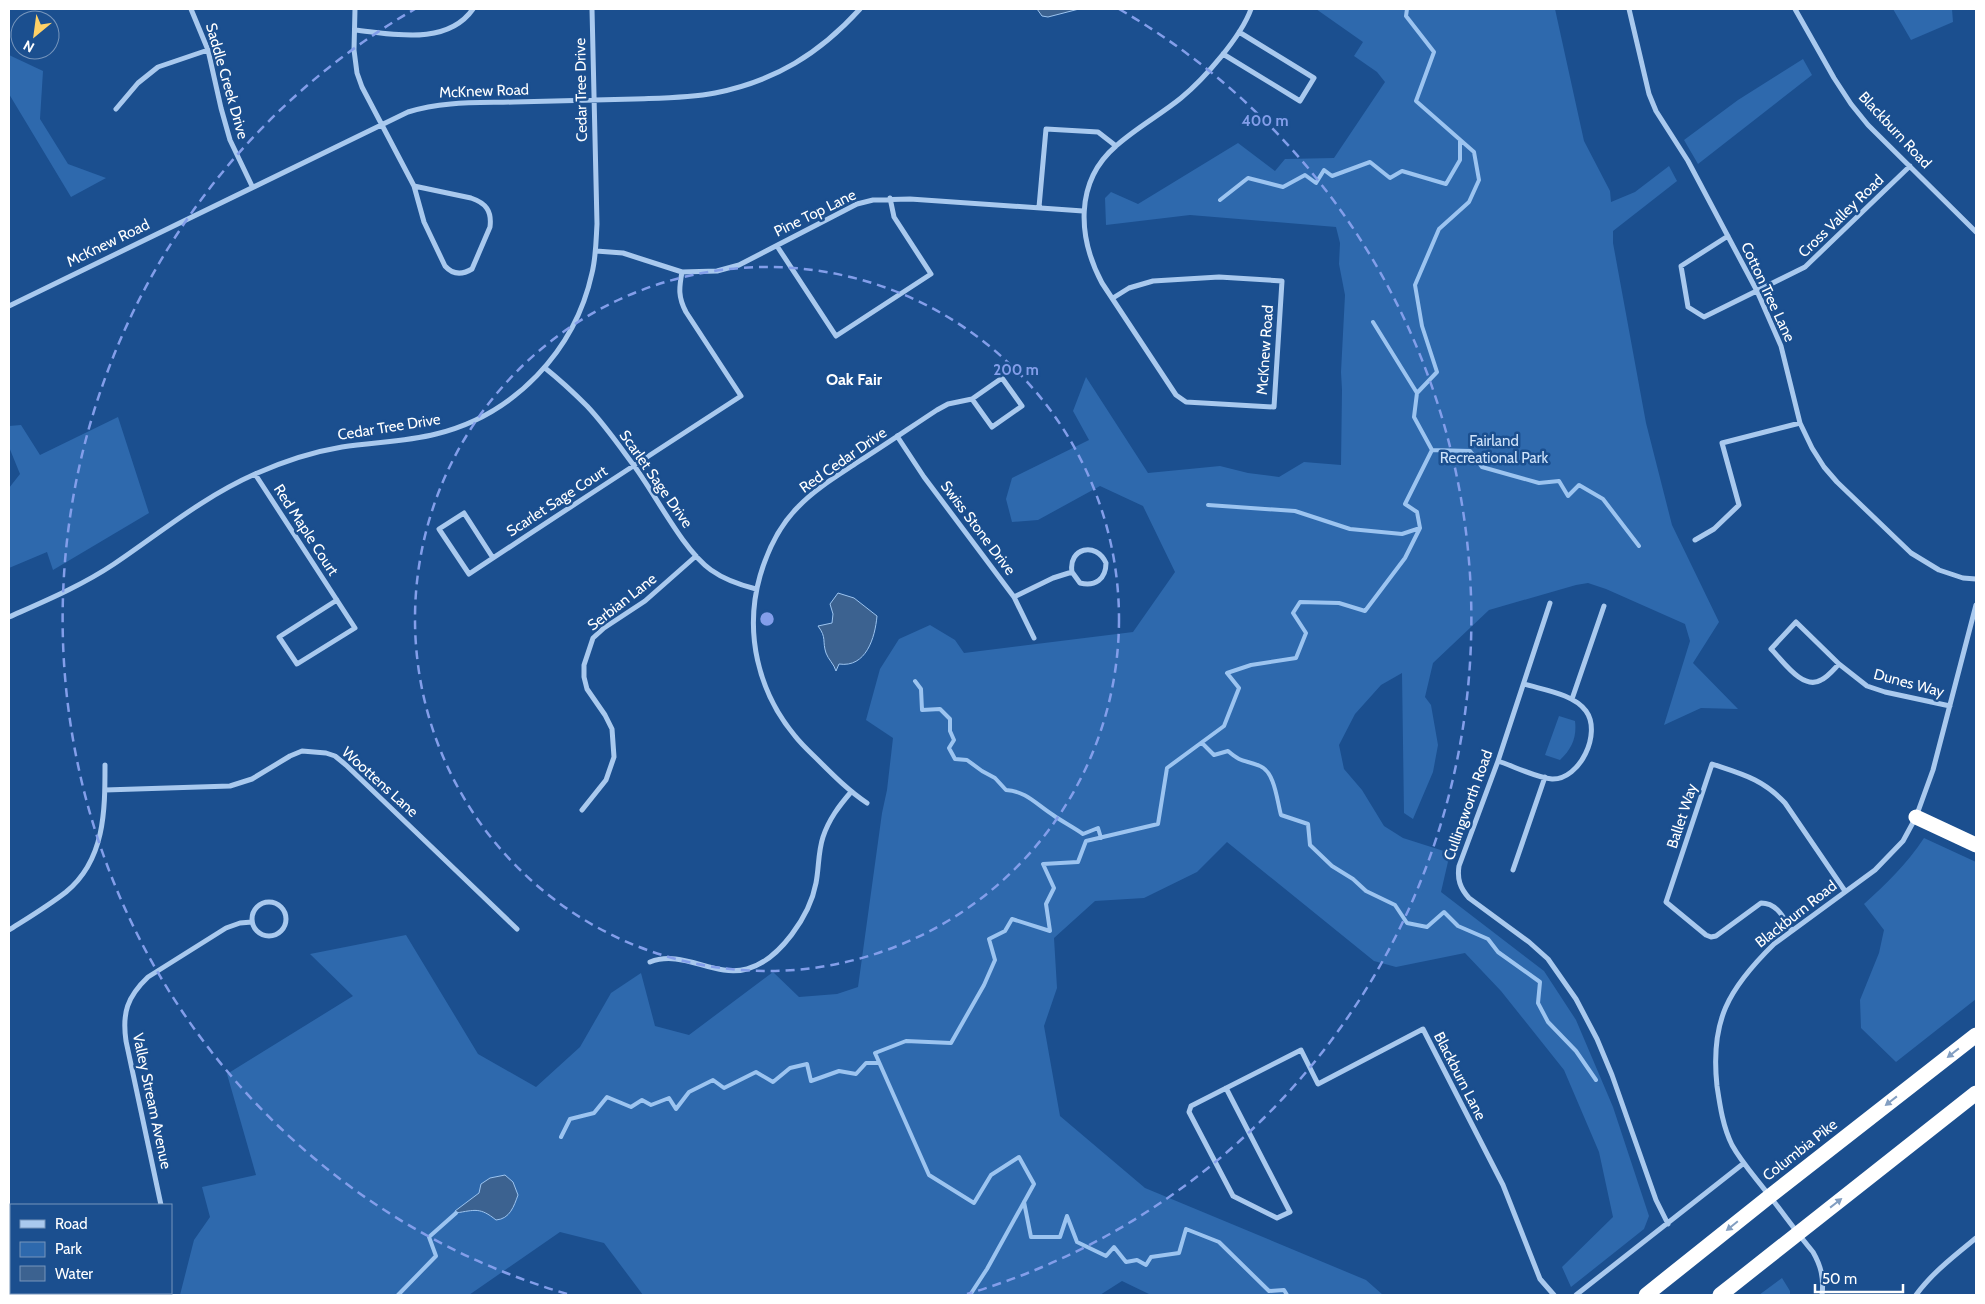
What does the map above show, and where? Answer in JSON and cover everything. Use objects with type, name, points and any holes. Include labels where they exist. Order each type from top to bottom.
[{"type":"highway","points":[[1916,817],[1976,845]]},
{"type":"highway","name":"Columbia Pike","points":[[1646,1295],[1976,1035]]},
{"type":"highway","points":[[1720,1295],[1976,1093]]},
{"type":"street","name":"Saddle Creek Drive","points":[[191,9],[208,50],[225,124],[252,186]]},
{"type":"street","points":[[355,9],[354,50],[357,73],[362,87],[380,125],[414,186],[424,222],[445,266],[449,270],[460,274],[472,269],[490,227],[488,208],[479,200],[414,186]]},
{"type":"street","points":[[355,30],[400,35],[422,35],[440,32],[454,27],[473,9]]},
{"type":"street","name":"Cedar Tree Drive","points":[[9,617],[86,582],[215,494],[255,474],[282,462],[340,447],[435,434],[460,427],[504,403],[545,368],[570,331],[585,298],[596,251],[592,9]]},
{"type":"street","name":"McKnew Road","points":[[9,306],[252,186],[408,112],[443,103],[682,97],[741,87],[770,77],[815,50],[834,36],[859,9]]},
{"type":"street","name":"McKnew Road","points":[[1113,298],[1134,285],[1153,280],[1219,277],[1282,281],[1274,406],[1186,402],[1181,400],[1102,283],[1093,266],[1084,229],[1083,211],[1088,190],[1104,158],[1116,146],[1181,98],[1200,80],[1223,54],[1251,9]]},
{"type":"street","name":"Cotton Tree Lane","points":[[1629,9],[1649,94],[1656,111],[1688,161],[1757,290],[1781,346],[1800,423],[1812,448],[1824,467],[1837,482],[1911,554],[1939,570],[1963,578],[1976,579]]},
{"type":"street","name":"Blackburn Road","points":[[1795,9],[1834,78],[1868,125],[1976,232]]},
{"type":"street","points":[[1223,54],[1300,101],[1314,78],[1238,32]]},
{"type":"street","points":[[116,108],[143,79],[158,67],[208,50]]},
{"type":"street","points":[[1040,207],[1046,129],[1098,132],[1116,146]]},
{"type":"street","name":"Cross Valley Road","points":[[1728,236],[1681,266],[1688,307],[1704,317],[1806,267],[1910,166]]},
{"type":"street","points":[[777,246],[836,336],[931,274],[894,217],[890,198]]},
{"type":"street","name":"Pine Top Lane","points":[[596,251],[623,253],[682,272],[717,271],[739,265],[857,204],[890,198],[1083,211]]},
{"type":"street","name":"Scarlet Sage Court","points":[[493,558],[464,513],[439,529],[469,574],[741,396],[680,301],[679,288],[682,272]]},
{"type":"street","name":"Scarlet Sage Drive","points":[[545,368],[588,407],[634,465],[696,556],[709,569],[723,578],[736,584],[756,589]]},
{"type":"street","name":"Red Cedar Drive","points":[[867,803],[851,792],[795,737],[772,702],[758,665],[754,646],[752,628],[756,589],[772,545],[783,525],[797,508],[826,483],[948,404],[972,399],[1002,378],[1022,406],[992,427],[972,399]]},
{"type":"street","points":[[1694,540],[1714,529],[1738,504],[1722,443],[1800,423]]},
{"type":"street","name":"Swiss Stone Drive","points":[[898,436],[924,477],[1014,597],[1034,638]]},
{"type":"street","name":"Red Maple Court","points":[[255,474],[337,600],[355,628],[297,664],[280,637],[337,600]]},
{"type":"street","points":[[1085,550],[1093,550],[1099,553],[1106,564],[1104,576],[1100,581],[1092,584],[1080,583],[1072,572],[1072,560],[1085,550]]},
{"type":"street","name":"Serbian Lane","points":[[582,810],[606,780],[614,757],[612,729],[605,715],[586,689],[584,678],[584,665],[593,638],[604,628],[646,601],[696,556]]},
{"type":"street","points":[[1014,597],[1053,578],[1072,572]]},
{"type":"street","name":"Cullingworth Road","points":[[1550,603],[1498,760],[1459,866],[1459,883],[1469,898],[1529,942],[1548,959],[1576,999],[1597,1039],[1612,1075],[1656,1200],[1668,1224]]},
{"type":"street","name":"Blackburn Road","points":[[1822,1295],[1821,1265],[1744,1163],[1729,1136],[1719,1100],[1715,1050],[1718,1030],[1731,997],[1746,973],[1774,944],[1875,870],[1903,841],[1916,817],[1933,770],[1976,605]]},
{"type":"street","points":[[1572,700],[1604,606]]},
{"type":"street","name":"Dunes Way","points":[[1839,664],[1822,680],[1815,683],[1806,682],[1798,677],[1771,650],[1796,622],[1839,664],[1867,686],[1884,692],[1950,706]]},
{"type":"street","points":[[1498,760],[1545,777],[1560,778],[1573,771],[1583,759],[1591,737],[1592,729],[1588,713],[1572,700],[1524,684]]},
{"type":"street","name":"Woottens Lane","points":[[105,790],[230,786],[252,779],[290,756],[302,752],[326,753],[334,756],[346,765],[516,929]]},
{"type":"street","name":"Ballet Way","points":[[1792,931],[1776,907],[1769,903],[1761,903],[1716,936],[1706,935],[1666,902],[1712,764],[1748,776],[1774,791],[1785,803],[1845,891]]},
{"type":"street","points":[[9,930],[67,891],[90,863],[103,824],[105,765]]},
{"type":"street","points":[[1513,870],[1545,777]]},
{"type":"street","points":[[650,962],[658,959],[675,958],[726,971],[738,971],[762,962],[775,952],[797,929],[806,913],[816,883],[820,852],[826,828],[832,815],[851,792]]},
{"type":"street","points":[[264,902],[273,902],[280,906],[286,916],[284,927],[272,936],[258,932],[252,922],[253,911],[264,902]]},
{"type":"street","name":"Valley Stream Avenue","points":[[162,1204],[126,1041],[124,1025],[126,1008],[139,986],[148,977],[226,928],[240,923],[252,922]]},
{"type":"street","name":"Blackburn Lane","points":[[1226,1088],[1290,1212],[1277,1218],[1233,1196],[1189,1112],[1191,1106],[1226,1088],[1301,1050],[1318,1084],[1423,1029],[1503,1185],[1540,1278],[1554,1295]]},
{"type":"street","points":[[1576,1295],[1744,1163]]},
{"type":"street","points":[[1916,1295],[1923,1285],[1947,1262],[1976,1238]]},
{"type":"green space","name":"Fairland Recreational Park","points":[[1316,9],[1555,9],[1584,141],[1610,191],[1611,202],[1635,192],[1669,166],[1677,181],[1613,231],[1613,243],[1646,423],[1672,525],[1719,622],[1693,663],[1738,709],[1701,708],[1664,725],[1690,641],[1685,624],[1588,583],[1489,610],[1433,663],[1425,697],[1431,705],[1438,745],[1433,772],[1413,819],[1404,813],[1402,673],[1381,685],[1355,714],[1339,745],[1344,769],[1362,790],[1384,826],[1403,838],[1450,853],[1441,892],[1544,971],[1576,1020],[1613,1107],[1649,1216],[1644,1229],[1571,1287],[1562,1267],[1613,1217],[1599,1152],[1564,1070],[1501,991],[1465,953],[1396,967],[1374,961],[1227,842],[1197,872],[1144,898],[1095,901],[1054,938],[1057,988],[1044,1026],[1060,1116],[1145,1188],[1366,1280],[1383,1295],[1151,1295],[1122,1281],[1100,1295],[643,1295],[604,1243],[560,1232],[469,1295],[180,1295],[194,1240],[210,1217],[202,1187],[256,1175],[227,1074],[353,996],[310,954],[406,935],[478,1054],[536,1087],[580,1047],[611,993],[641,973],[655,1026],[689,1035],[773,972],[799,997],[837,994],[858,987],[893,738],[866,720],[880,669],[899,639],[930,625],[955,640],[964,653],[1133,632],[1175,572],[1143,506],[1100,486],[1038,520],[1012,522],[1006,499],[1012,478],[1089,440],[1073,411],[1086,377],[1148,473],[1220,466],[1248,473],[1279,477],[1304,462],[1341,465],[1341,372],[1345,295],[1339,264],[1340,243],[1336,227],[1190,215],[1106,225],[1105,198],[1111,192],[1138,204],[1238,143],[1275,171],[1285,159],[1334,158],[1385,82],[1377,72],[1354,56],[1363,42]]},
{"type":"green space","points":[[1893,9],[1952,9],[1953,22],[1911,40]]},
{"type":"green space","points":[[9,55],[10,60],[20,60],[43,71],[40,119],[68,164],[106,178],[71,197],[9,94]]},
{"type":"green space","points":[[1803,59],[1812,75],[1698,164],[1684,140],[1738,100]]},
{"type":"green space","points":[[118,417],[149,513],[53,570],[47,552],[9,568],[9,488],[20,474],[9,447],[9,426],[21,425],[40,455]]},
{"type":"green space","points":[[1559,716],[1575,721],[1573,742],[1568,752],[1560,760],[1545,755]]},
{"type":"green space","points":[[1924,838],[1976,862],[1976,999],[1896,1062],[1861,1028],[1860,1000],[1879,953],[1884,930],[1864,904],[1903,865]]},
{"type":"green space","points":[[1782,1278],[1790,1291],[1790,1295],[1759,1295]]},
{"type":"water","points":[[1037,9],[1079,9],[1048,17],[1042,16]]},
{"type":"water","points":[[838,593],[854,598],[877,616],[874,633],[867,650],[856,661],[848,664],[839,664],[836,671],[826,653],[821,630],[818,626],[832,623],[833,614],[830,604]]},
{"type":"water","points":[[505,1175],[513,1182],[518,1195],[508,1215],[496,1220],[486,1213],[477,1210],[456,1213],[455,1211],[479,1193],[481,1184],[490,1178]]},
{"type":"waterway","points":[[1373,322],[1417,393],[1437,372],[1422,326],[1415,285],[1439,229],[1469,202],[1479,180],[1474,152],[1416,101],[1434,52],[1406,16],[1407,9]]},
{"type":"waterway","points":[[1220,200],[1248,178],[1283,187],[1305,175],[1316,183],[1324,170],[1332,176],[1370,162],[1390,178],[1402,171],[1446,184],[1460,160],[1460,140]]},
{"type":"waterway","points":[[1417,393],[1414,417],[1432,450],[1470,451],[1482,467],[1539,483],[1559,481],[1568,496],[1579,485],[1603,499],[1639,546]]},
{"type":"waterway","points":[[970,1295],[987,1269],[1034,1184],[1019,1157],[991,1175],[974,1203],[929,1175],[875,1053],[906,1041],[951,1043],[984,985],[995,960],[989,939],[1005,931],[1012,919],[1050,931],[1046,904],[1054,888],[1043,864],[1078,862],[1086,841],[1158,824],[1167,768],[1224,726],[1239,688],[1227,673],[1251,665],[1296,658],[1306,633],[1293,613],[1300,602],[1339,603],[1365,611],[1405,558],[1420,528],[1417,512],[1405,504],[1432,450]]},
{"type":"waterway","points":[[1208,505],[1295,511],[1350,529],[1402,534],[1420,528]]},
{"type":"waterway","points":[[915,681],[921,689],[922,710],[940,709],[950,719],[950,731],[954,740],[949,748],[955,759],[967,760],[995,778],[1006,790],[1020,793],[1031,799],[1083,834],[1098,828],[1101,838]]},
{"type":"waterway","points":[[1202,743],[1214,755],[1228,751],[1240,760],[1265,769],[1272,780],[1281,815],[1308,824],[1310,845],[1332,866],[1353,879],[1366,891],[1395,905],[1407,923],[1427,927],[1444,912],[1458,926],[1488,939],[1498,952],[1540,982],[1538,1003],[1548,1022],[1576,1051],[1596,1080]]},
{"type":"waterway","points":[[561,1137],[570,1119],[594,1113],[607,1097],[631,1107],[642,1100],[651,1105],[669,1098],[676,1109],[689,1092],[713,1080],[724,1088],[756,1072],[773,1082],[790,1068],[807,1064],[811,1081],[839,1071],[856,1074],[866,1063],[879,1063]]},
{"type":"waterway","points":[[1024,1202],[1031,1237],[1060,1237],[1067,1216],[1077,1242],[1106,1256],[1114,1247],[1126,1262],[1137,1260],[1146,1265],[1151,1257],[1179,1253],[1186,1229],[1219,1242],[1269,1291],[1284,1290],[1287,1295]]},
{"type":"waterway","points":[[398,1295],[436,1256],[429,1237],[456,1213]]},
{"type":"district","name":"Oak Fair","points":[[854,379]]}]
